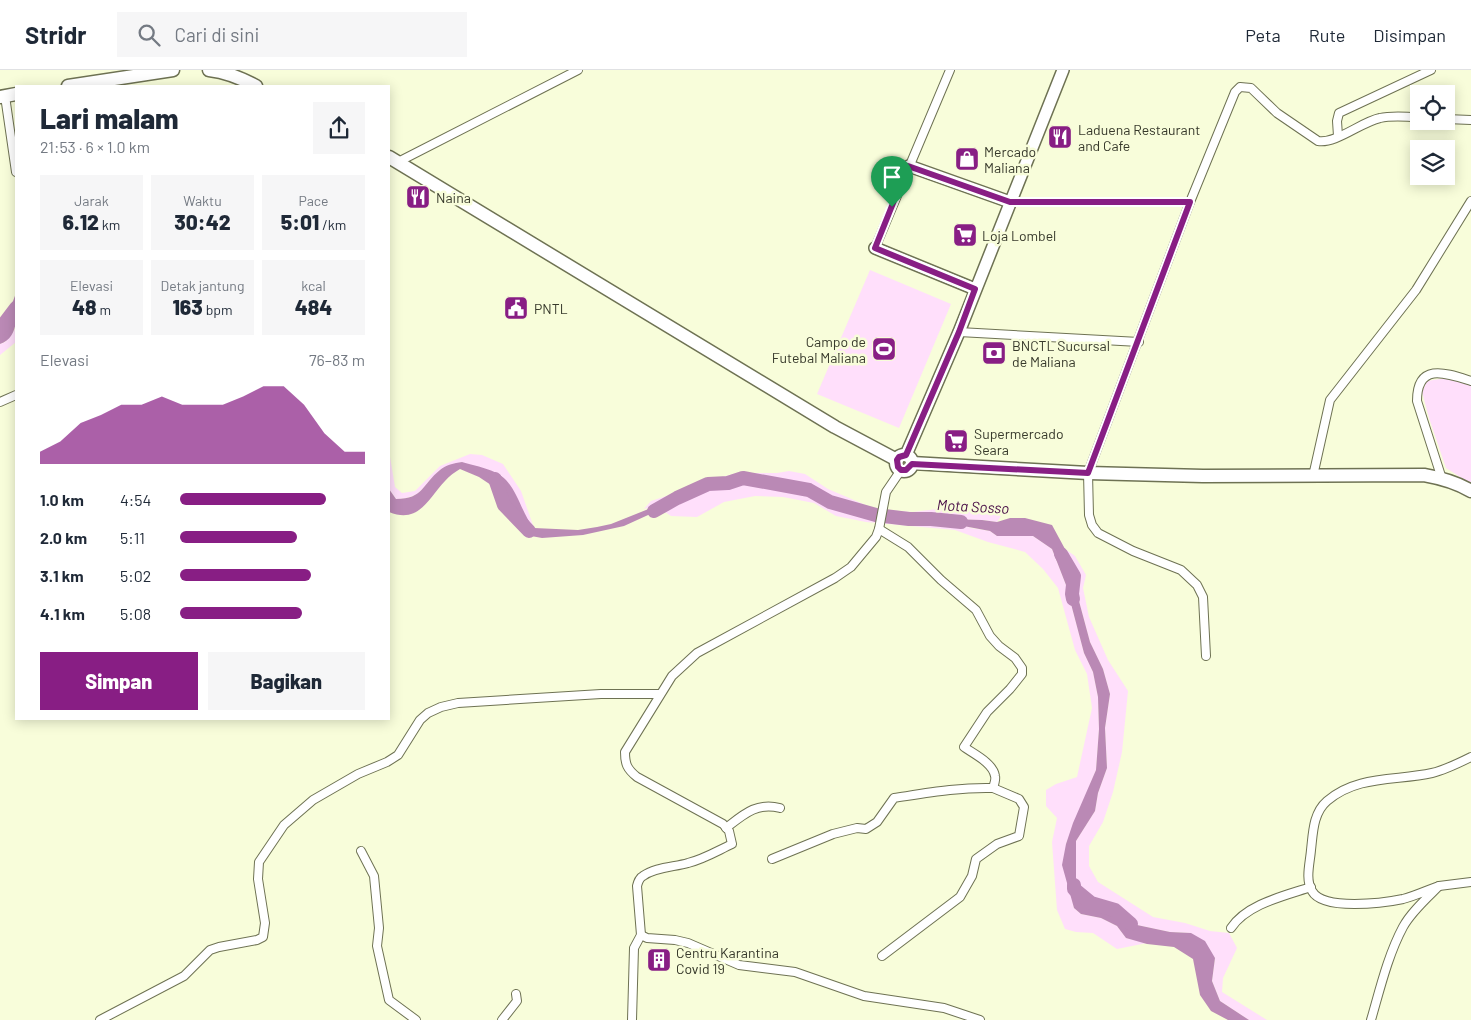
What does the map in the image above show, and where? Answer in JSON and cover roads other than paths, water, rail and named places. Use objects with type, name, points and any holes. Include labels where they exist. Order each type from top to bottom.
[{"type":"main road","points":[[86,85],[103,84],[173,70]]},
{"type":"main road","points":[[216,70],[238,77],[254,85]]},
{"type":"main road","points":[[393,159],[836,427],[904,462],[1088,473],[1313,476],[1424,475],[1459,484],[1471,491]]},
{"type":"street","points":[[393,159],[578,70]]},
{"type":"street","points":[[950,70],[875,248],[975,289]]},
{"type":"street","points":[[632,1020],[634,948],[641,935],[639,880],[651,872],[688,864],[732,844],[728,831],[723,824],[637,777],[628,769],[625,762],[625,752],[672,676],[697,653],[835,578],[850,567],[871,543],[879,529],[886,492],[904,462],[959,332],[1063,70]]},
{"type":"street","points":[[1338,136],[1337,121],[1339,113],[1431,70]]},
{"type":"street","points":[[1206,656],[1203,597],[1197,585],[1181,570],[1133,551],[1098,533],[1092,525],[1089,515],[1088,473],[1139,342],[1190,202],[1235,92],[1240,87],[1251,88],[1277,113],[1318,140],[1325,142],[1379,118],[1410,118]]},
{"type":"street","points":[[7,96],[15,158]]},
{"type":"street","points":[[1455,119],[1471,120]]},
{"type":"street","points":[[908,166],[1010,202],[1190,202]]},
{"type":"street","points":[[1313,476],[1330,400],[1416,290],[1471,201]]},
{"type":"street","points":[[959,332],[1139,342]]},
{"type":"street","points":[[1442,479],[1417,402],[1417,391],[1422,380],[1432,373],[1442,372],[1471,380]]},
{"type":"street","points":[[0,402],[15,395]]},
{"type":"street","points":[[879,529],[908,547],[941,580],[976,610],[990,636],[999,646],[1015,658],[1022,668],[1022,674],[987,712],[964,747],[984,760],[992,769],[995,776],[993,788]]},
{"type":"street","points":[[100,1020],[184,976],[210,950],[263,937],[265,922],[258,880],[259,862],[284,825],[313,800],[358,774],[387,762],[398,755],[420,720],[428,713],[441,707],[458,703],[601,694],[660,694]]},
{"type":"street","points":[[1471,757],[1434,772],[1360,783],[1347,787],[1328,800],[1320,808],[1315,819],[1308,880],[1310,887],[1317,897],[1327,902],[1360,904],[1380,903],[1404,898],[1439,886],[1471,882]]},
{"type":"street","points":[[772,860],[833,834],[857,828],[866,829],[877,822],[894,798],[930,792],[993,788],[1019,799],[1024,807],[1019,836],[998,844],[976,860],[972,876],[960,897],[882,956]]},
{"type":"street","points":[[726,828],[758,807],[780,808]]},
{"type":"street","points":[[361,851],[374,876],[379,928],[377,946],[389,1000],[416,1020]]},
{"type":"street","points":[[1371,1020],[1393,952],[1404,926],[1439,886]]},
{"type":"street","points":[[1230,928],[1234,923],[1267,900],[1310,887]]},
{"type":"street","points":[[641,935],[647,938],[688,943],[739,965],[795,972],[864,996],[944,1008],[980,1020]]},
{"type":"street","points":[[502,1020],[517,1001],[516,994]]},
{"type":"waterway","name":"Mota Sosso","points":[[0,329],[15,309]]},
{"type":"waterway","name":"Mota Sosso","points":[[654,511],[708,484],[728,483],[743,478],[809,490],[830,502],[876,515],[961,522]]},
{"type":"waterway","name":"Mota Sosso","points":[[495,479],[504,505],[529,531]]},
{"type":"waterway","name":"Mota Sosso","points":[[1061,554],[1074,576],[1073,599]]},
{"type":"waterway","name":"Mota Sosso","points":[[1074,885],[1074,889],[1091,903],[1115,910],[1131,924]]},
{"type":"place","name":"Laduena Restaurant and Cafe","points":[[1060,137]]},
{"type":"place","name":"Mercado Maliana","points":[[967,159]]},
{"type":"place","name":"Naina","points":[[418,197]]},
{"type":"place","name":"Loja Lombel","points":[[965,235]]},
{"type":"place","name":"PNTL","points":[[516,308]]},
{"type":"place","name":"Campo de Futebal Maliana","points":[[884,349]]},
{"type":"place","name":"BNCTL Sucursal de Maliana","points":[[994,353]]},
{"type":"place","name":"Supermercado Seara","points":[[956,441]]},
{"type":"place","name":"Centru Karantina Covid 19","points":[[659,960]]}]
